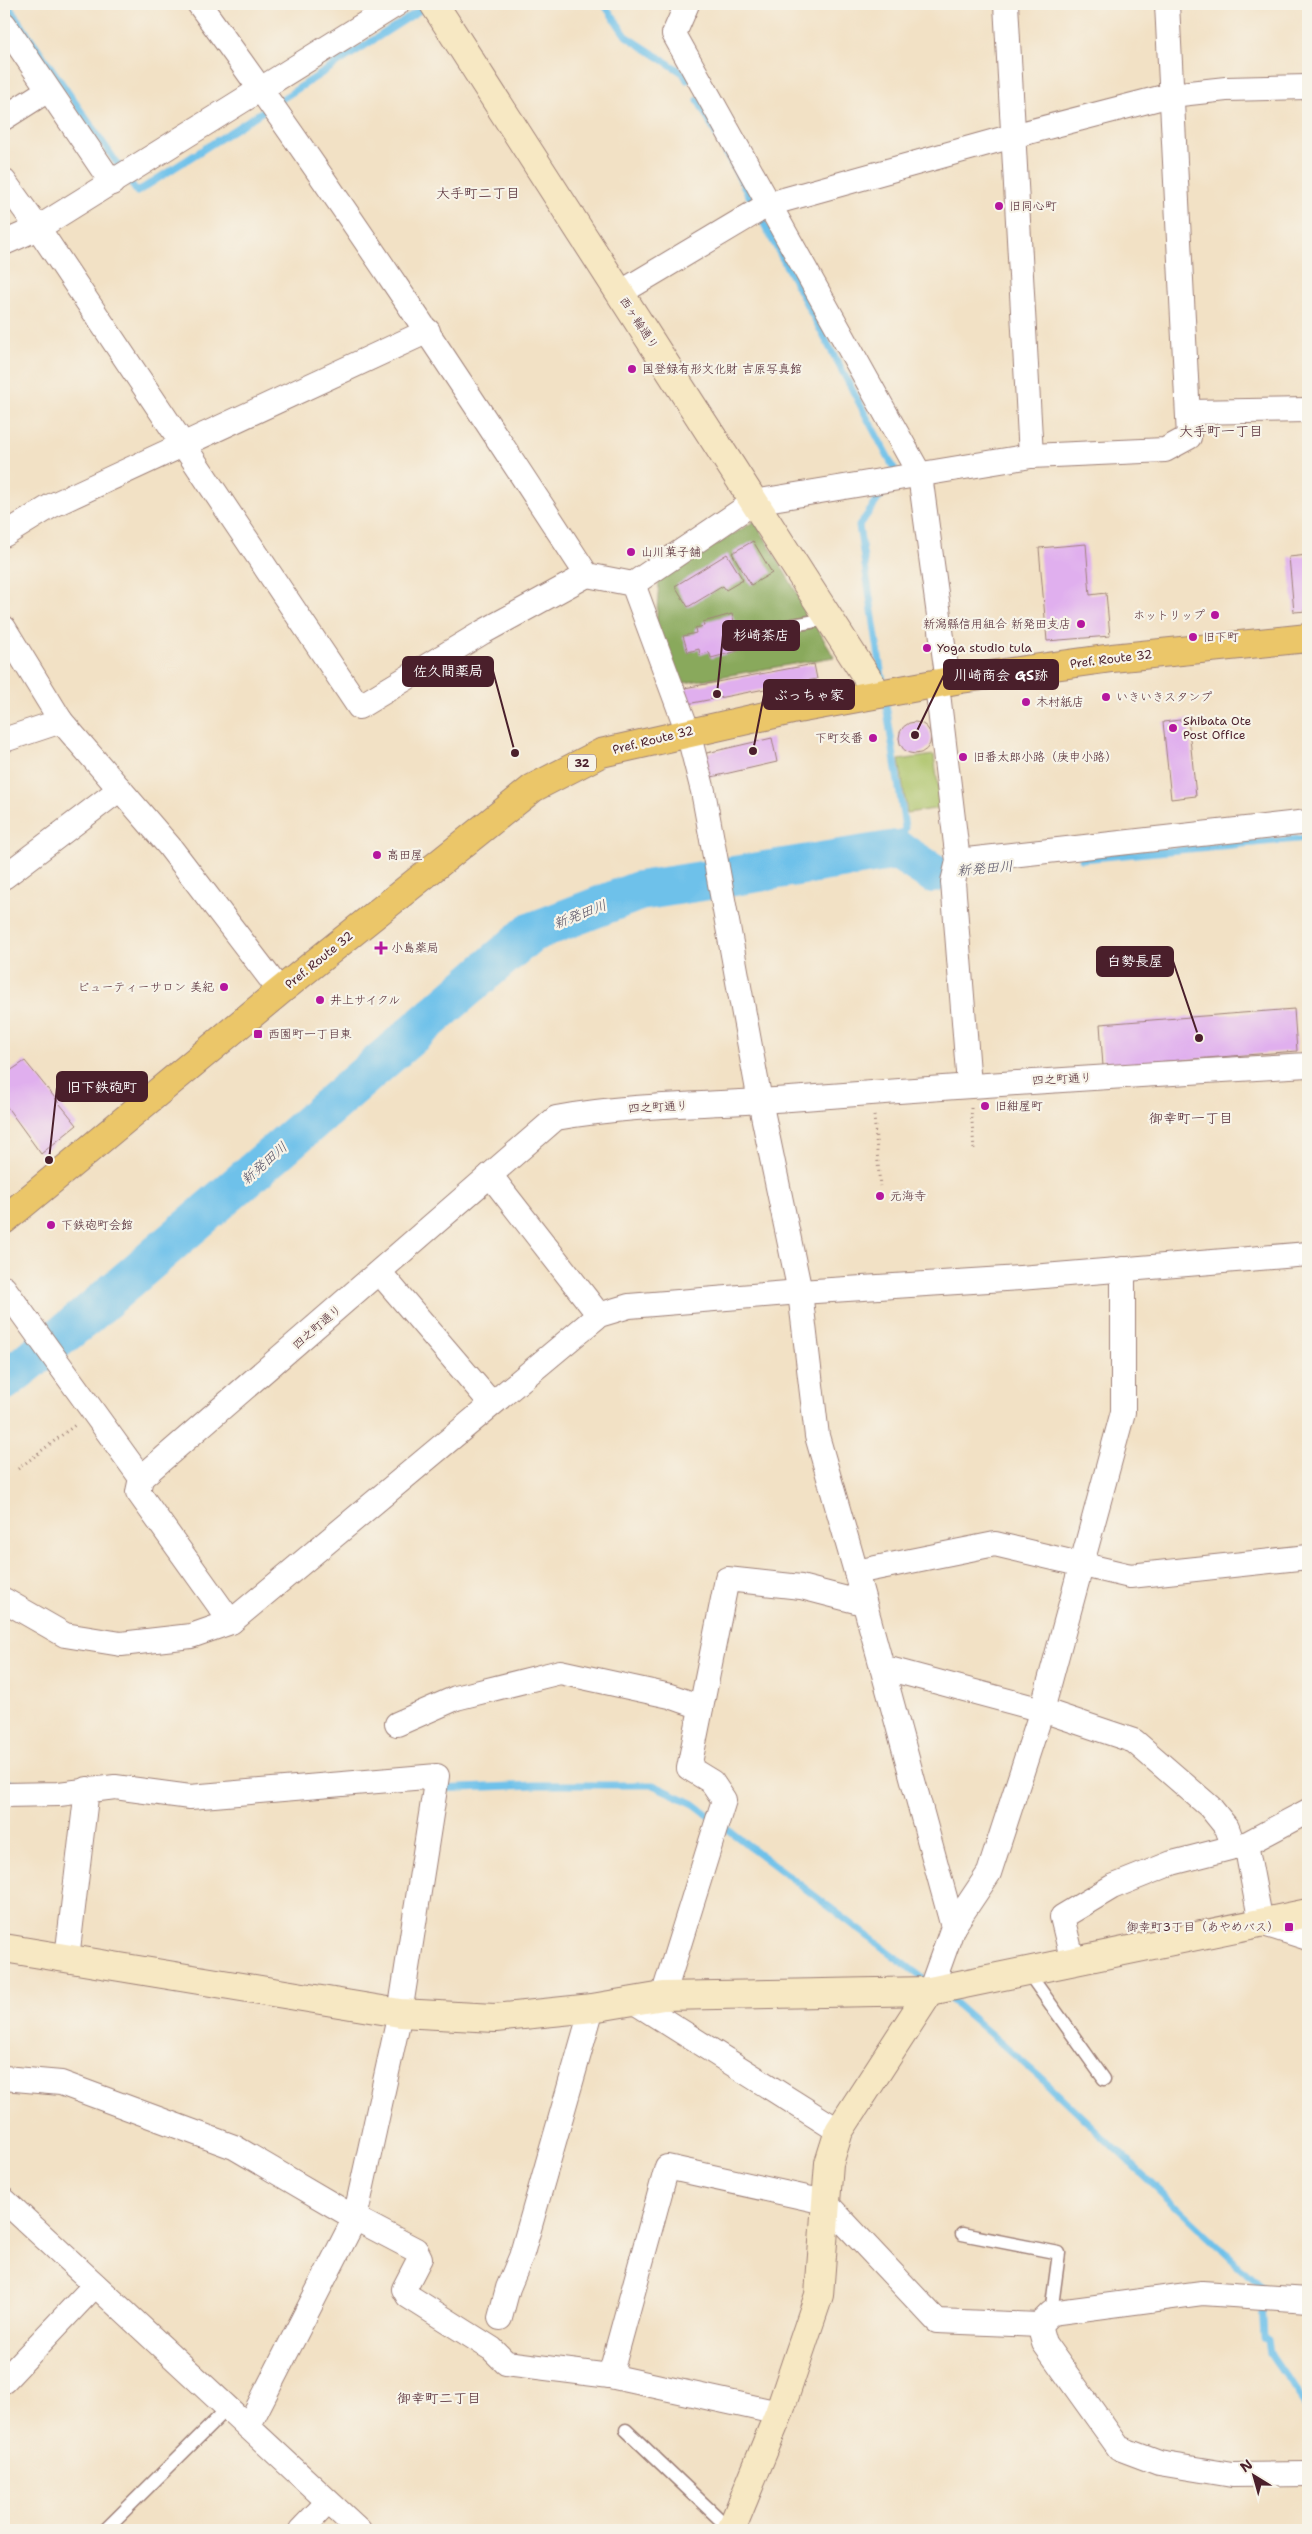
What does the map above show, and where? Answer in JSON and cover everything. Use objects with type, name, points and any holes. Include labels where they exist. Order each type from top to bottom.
[{"type":"main road","name":"Pref. Route 32","points":[[4,1220],[280,991],[533,788],[601,753],[688,732],[877,693],[1112,658],[1308,638]]},
{"type":"street","points":[[199,4],[262,90],[428,331],[587,575]]},
{"type":"street","points":[[4,243],[38,228],[112,183],[397,4]]},
{"type":"street","name":"西ヶ輪通り","points":[[434,4],[877,693]]},
{"type":"street","points":[[687,4],[674,34],[920,476],[942,683],[969,1085]]},
{"type":"street","points":[[1006,4],[1031,456]]},
{"type":"street","points":[[4,181],[38,228],[359,707],[483,632],[587,575],[633,584],[754,502],[920,476],[1031,456],[1165,450],[1189,437],[1167,4]]},
{"type":"street","points":[[4,24],[112,183]]},
{"type":"street","points":[[620,293],[769,204],[1013,136],[1171,95],[1226,90],[1308,87]]},
{"type":"street","points":[[4,118],[48,90]]},
{"type":"street","points":[[4,535],[51,506],[182,443],[428,331]]},
{"type":"street","points":[[1188,412],[1308,410]]},
{"type":"street","points":[[633,584],[688,732],[703,791],[760,1102],[800,1292],[817,1436],[953,1927]]},
{"type":"street","points":[[4,628],[61,721],[169,846],[280,991]]},
{"type":"street","points":[[4,740],[61,721]]},
{"type":"street","points":[[4,877],[120,789]]},
{"type":"street","points":[[955,871],[1308,822]]},
{"type":"street","name":"四之町通り","points":[[141,1478],[380,1273],[556,1118],[599,1110],[760,1102],[969,1085],[1308,1065]]},
{"type":"street","points":[[490,1175],[599,1315]]},
{"type":"street","points":[[4,1600],[65,1635],[121,1644],[191,1636],[231,1622],[491,1403],[599,1315],[629,1306],[1308,1254]]},
{"type":"street","points":[[731,2530],[779,2413],[819,2295],[829,2163],[839,2131],[930,1991],[953,1927],[989,1872],[1042,1710],[1083,1565],[1123,1412],[1123,1269]]},
{"type":"street","points":[[380,1273],[491,1403]]},
{"type":"street","points":[[4,1288],[141,1478],[138,1492],[231,1622]]},
{"type":"street","points":[[856,1572],[995,1544],[1130,1576],[1308,1557]]},
{"type":"street","points":[[663,1996],[724,1800],[712,1782],[689,1768],[727,1579],[801,1587],[863,1602]]},
{"type":"street","points":[[882,1668],[1042,1710],[1134,1741],[1210,1807],[1240,1845],[1261,1923]]},
{"type":"street","points":[[397,1724],[456,1698],[560,1672],[670,1696],[702,1707]]},
{"type":"street","points":[[4,1795],[59,1794],[115,1787],[190,1797],[437,1776],[400,2013],[355,2218],[248,2426]]},
{"type":"street","points":[[67,1958],[87,1790]]},
{"type":"street","points":[[1073,1962],[1062,1917],[1112,1887],[1172,1863],[1240,1845],[1308,1811]]},
{"type":"street","points":[[4,1948],[400,2013],[494,2018],[592,2008],[663,1996],[930,1991],[1308,1913]]},
{"type":"street","points":[[1261,1923],[1308,1938]]},
{"type":"street","points":[[633,2001],[839,2131]]},
{"type":"street","points":[[500,2318],[508,2288],[521,2257],[592,2008]]},
{"type":"street","points":[[4,2078],[60,2082],[234,2147],[355,2218],[416,2250],[420,2258],[404,2289],[408,2296],[492,2349],[506,2362],[610,2376],[779,2413]]},
{"type":"street","points":[[610,2376],[667,2167],[825,2202],[936,2321],[1045,2319],[1202,2293],[1308,2300]]},
{"type":"street","points":[[4,2200],[359,2530]]},
{"type":"street","points":[[4,2381],[95,2286]]},
{"type":"street","points":[[1045,2319],[1044,2343],[1119,2448],[1159,2463],[1232,2475],[1308,2474]]},
{"type":"street","points":[[301,2530],[328,2502]]},
{"type":"lane","points":[[752,632],[816,621]]},
{"type":"lane","points":[[1027,1971],[1104,2080]]},
{"type":"lane","points":[[962,2234],[1059,2253],[1045,2319]]},
{"type":"lane","points":[[105,2530],[228,2408]]},
{"type":"lane","points":[[626,2430],[731,2530]]},
{"type":"path","points":[[969,1085],[974,1150]]},
{"type":"path","points":[[872,1093],[880,1186]]},
{"type":"path","points":[[18,1469],[93,1412]]},
{"type":"green space","points":[[755,521],[834,657],[673,685],[656,628],[659,579]]},
{"type":"green space","points":[[934,755],[941,808],[907,813],[899,760]]},
{"type":"building","points":[[753,541],[772,573],[751,585],[732,553]]},
{"type":"building","points":[[1086,544],[1090,595],[1106,593],[1110,636],[1047,641],[1039,548]]},
{"type":"building","points":[[727,554],[743,580],[726,590],[723,586],[688,607],[675,586]]},
{"type":"building","points":[[1308,555],[1308,611],[1294,612],[1289,557]]},
{"type":"building","points":[[732,614],[736,628],[747,625],[751,642],[740,644],[742,650],[711,658],[709,652],[700,655],[699,649],[688,652],[683,636],[696,633],[695,628],[704,626],[703,622]]},
{"type":"building","points":[[814,664],[817,679],[682,705],[679,689]]},
{"type":"building","points":[[1188,719],[1196,796],[1171,799],[1163,722]]},
{"type":"building","points":[[915,722],[927,726],[931,738],[927,750],[915,754],[903,750],[899,738],[903,726]]},
{"type":"building","points":[[772,738],[777,762],[703,779],[698,755]]},
{"type":"building","points":[[1294,1009],[1297,1051],[1103,1066],[1100,1024]]},
{"type":"building","points":[[25,1061],[77,1125],[41,1154],[4,1103],[4,1075]]},
{"type":"waterway","points":[[7,4],[137,192],[428,5]]},
{"type":"waterway","points":[[604,4],[626,36],[683,73],[687,80]]},
{"type":"waterway","points":[[698,100],[897,474]]},
{"type":"waterway","points":[[883,683],[859,526],[887,487]]},
{"type":"waterway","points":[[885,698],[905,828],[897,850]]},
{"type":"waterway","name":"新発田川","points":[[1082,859],[1308,838]]},
{"type":"waterway","name":"新発田川","points":[[4,1381],[84,1318],[530,933],[639,891],[897,850],[933,873]]},
{"type":"waterway","name":"新発田川","points":[[933,873],[952,871]]},
{"type":"waterway","points":[[4,1782],[21,1785]]},
{"type":"waterway","points":[[438,1789],[535,1785],[653,1785],[694,1804],[928,1982]]},
{"type":"waterway","points":[[947,1996],[1043,2080],[1261,2287],[1264,2338],[1268,2340],[1270,2354],[1308,2409]]},
{"type":"place","name":"旧同心町","points":[[999,206]]},
{"type":"place","name":"国登録有形文化財 吉原写真館","points":[[632,369]]},
{"type":"place","name":"山川菓子舗","points":[[631,552]]},
{"type":"place","name":"ホットリップ","points":[[1215,615]]},
{"type":"place","name":"新潟縣信用組合 新発田支店","points":[[1081,624]]},
{"type":"place","name":"旧下町","points":[[1193,637]]},
{"type":"place","name":"Yoga studio tula","points":[[927,648]]},
{"type":"place","name":"杉崎茶店","points":[[717,694]]},
{"type":"place","name":"いきいきスタンプ","points":[[1106,697]]},
{"type":"place","name":"木村紙店","points":[[1026,702]]},
{"type":"place","name":"Shibata Ote Post Office","points":[[1173,728]]},
{"type":"place","name":"川崎商会 GS跡","points":[[915,735]]},
{"type":"place","name":"下町交番","points":[[873,738]]},
{"type":"place","name":"ぶっちゃ家","points":[[753,751]]},
{"type":"place","name":"佐久間薬局","points":[[515,753]]},
{"type":"place","name":"旧番太郎小路（庚申小路）","points":[[963,757]]},
{"type":"place","name":"高田屋","points":[[377,855]]},
{"type":"place","name":"小島薬局","points":[[381,948]]},
{"type":"place","name":"ビューティーサロン 美紀","points":[[224,987]]},
{"type":"place","name":"井上サイクル","points":[[320,1000]]},
{"type":"place","name":"西園町一丁目東","points":[[258,1034]]},
{"type":"place","name":"白勢長屋","points":[[1199,1038]]},
{"type":"place","name":"旧紺屋町","points":[[985,1106]]},
{"type":"place","name":"旧下鉄砲町","points":[[49,1160]]},
{"type":"place","name":"元海寺","points":[[880,1196]]},
{"type":"place","name":"下鉄砲町会館","points":[[51,1225]]},
{"type":"place","name":"御幸町3丁目（あやめバス）","points":[[1289,1927]]},
{"type":"district","name":"大手町二丁目","points":[[478,193]]},
{"type":"district","name":"大手町一丁目","points":[[1221,431]]},
{"type":"district","name":"御幸町一丁目","points":[[1191,1118]]},
{"type":"district","name":"御幸町二丁目","points":[[439,2398]]}]
